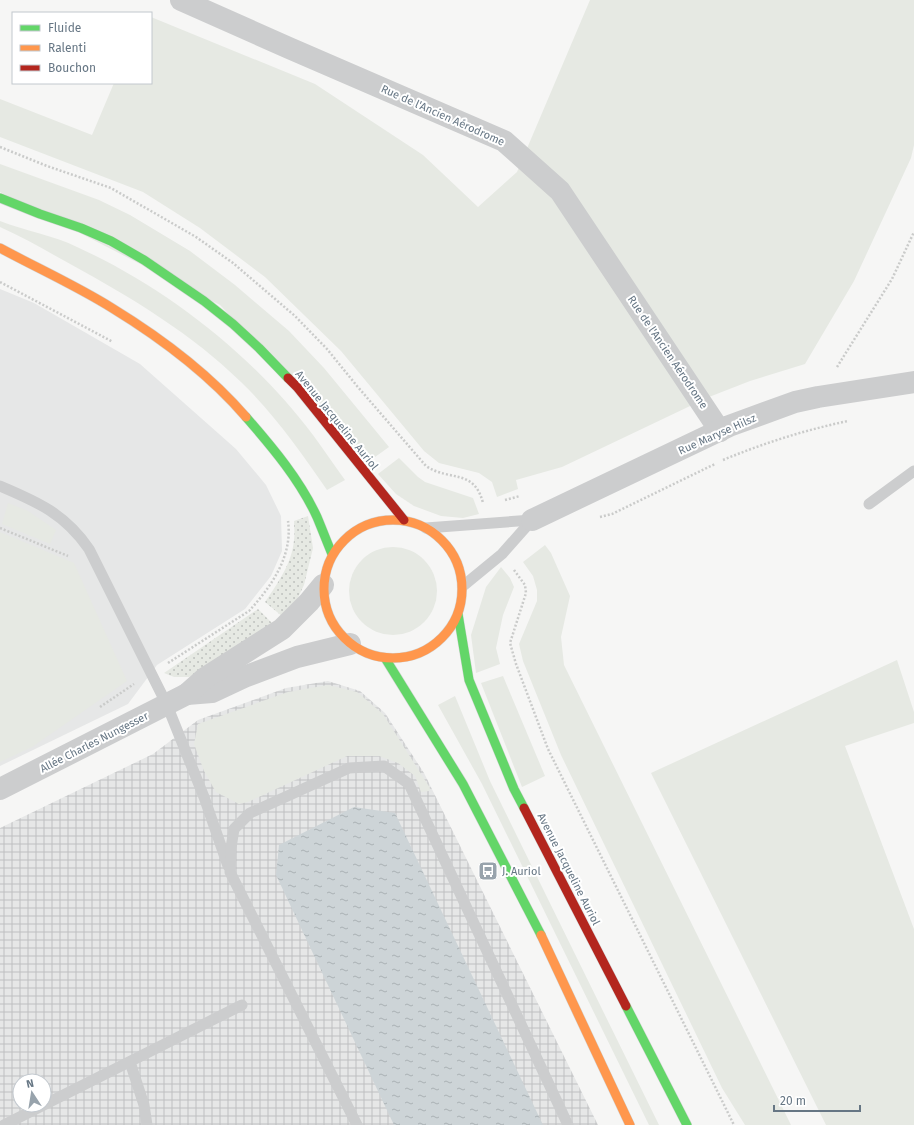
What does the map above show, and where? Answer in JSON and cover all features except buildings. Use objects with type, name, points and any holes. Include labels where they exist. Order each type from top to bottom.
[{"type":"main road","name":"Avenue Jacqueline Auriol","points":[[0,198],[81,228],[111,241],[144,260],[204,301],[233,324],[297,387],[404,520]]},
{"type":"main road","points":[[0,248],[112,307],[157,337],[214,385],[240,410],[273,447],[293,474],[312,506],[326,534],[332,554]]},
{"type":"main road","points":[[404,520],[426,528],[445,542],[458,562],[463,586],[458,614],[451,628],[429,649],[400,659],[385,658],[367,654],[350,644],[338,633],[329,618],[324,602],[323,585],[332,554],[343,540],[356,530],[371,522],[404,520]]},
{"type":"main road","name":"Avenue Jacqueline Auriol","points":[[458,614],[470,680],[514,789],[687,1125]]},
{"type":"main road","points":[[385,658],[440,745],[533,918],[630,1125]]},
{"type":"street","name":"Rue de l'Ancien Aérodrome","points":[[181,0],[504,141],[560,191],[720,431]]},
{"type":"street","name":"Rue Maryse Hilsz","points":[[532,520],[720,431],[795,402],[914,382]]},
{"type":"street","name":"Allée Charles Nungesser","points":[[0,789],[187,694],[205,678],[282,629],[309,602],[323,585]]},
{"type":"street","name":"Allée Charles Nungesser","points":[[187,694],[212,692],[244,677],[298,657],[350,644]]},
{"type":"lane","points":[[869,504],[914,471]]},
{"type":"lane","points":[[0,486],[36,501],[52,511],[80,536],[89,549],[167,705],[204,797],[230,872],[357,1125]]},
{"type":"lane","points":[[426,528],[532,520]]},
{"type":"lane","points":[[463,586],[502,554],[532,520]]},
{"type":"lane","points":[[230,872],[231,848],[234,829],[250,813],[349,768],[384,766],[409,784],[568,1125]]},
{"type":"lane","points":[[4,1125],[242,1006]]},
{"type":"lane","points":[[130,1062],[144,1106],[147,1125]]},
{"type":"path","points":[[0,147],[47,166],[111,188],[196,237],[233,264],[295,316],[322,343],[426,466],[433,470],[467,480],[474,484],[480,492],[483,506]]},
{"type":"path","points":[[834,371],[892,279],[914,232]]},
{"type":"path","points":[[0,282],[117,344]]},
{"type":"path","points":[[597,517],[604,517],[612,514],[723,460],[766,443],[821,426],[852,420]]},
{"type":"path","points":[[151,674],[248,611],[257,602],[278,574],[287,544],[289,527],[288,517]]},
{"type":"path","points":[[0,528],[70,558]]},
{"type":"path","points":[[510,565],[525,584],[526,593],[510,643],[516,664],[548,749],[734,1125]]},
{"type":"path","points":[[130,677],[134,684]]},
{"type":"shaded area","points":[[590,0],[914,0],[914,145],[911,158],[854,281],[805,364],[750,381],[709,397],[562,467],[516,480],[518,489],[497,497],[492,482],[479,473],[439,463],[424,451],[341,351],[265,277],[200,228],[143,192],[0,137],[0,99],[92,135],[114,84],[152,84],[152,17],[315,84],[423,155],[478,207],[517,172]]},
{"type":"shaded area","points":[[0,164],[99,200],[130,215],[190,251],[235,285],[289,331],[324,368],[389,447],[368,462],[220,305],[0,192]]},
{"type":"shaded area","points":[[0,221],[68,243],[111,264],[176,304],[207,327],[264,378],[290,406],[345,480],[327,490],[287,434],[265,407],[241,382],[202,348],[161,318],[117,290],[36,245],[0,227]]},
{"type":"shaded area","points":[[0,289],[34,303],[140,364],[236,449],[266,485],[281,516],[282,551],[271,576],[245,609],[157,665],[128,704],[0,766]]},
{"type":"shaded area","points":[[399,458],[425,482],[473,498],[479,514],[463,518],[441,516],[414,506],[396,494],[378,474]]},
{"type":"shaded area","points":[[8,503],[28,511],[56,530],[50,544],[2,524]]},
{"type":"shaded area","points":[[308,516],[313,548],[304,585],[295,604],[283,617],[265,602],[279,580],[290,557],[293,548],[294,521]]},
{"type":"shaded area","points":[[0,532],[74,563],[127,681],[32,747],[0,762]]},
{"type":"shaded area","points":[[545,545],[551,553],[570,596],[561,637],[564,665],[791,1125],[745,1125],[722,1088],[561,755],[523,661],[519,644],[537,601],[537,590],[533,576],[523,562]]},
{"type":"shaded area","points":[[393,547],[410,551],[424,560],[433,574],[437,591],[433,608],[424,622],[410,631],[393,635],[376,631],[362,622],[353,608],[349,591],[353,574],[362,560],[376,551]]},
{"type":"shaded area","points":[[501,567],[510,578],[514,587],[503,615],[496,648],[500,664],[476,673],[471,635],[486,587]]},
{"type":"shaded area","points":[[258,609],[273,624],[252,640],[189,677],[174,677],[164,673]]},
{"type":"shaded area","points":[[897,660],[914,712],[914,723],[845,746],[914,929],[914,1125],[826,1125],[651,773]]},
{"type":"shaded area","points":[[503,676],[545,776],[522,787],[481,683]]},
{"type":"shaded area","points":[[328,681],[360,691],[385,713],[424,773],[598,1125],[0,1125],[0,828],[153,754],[198,720],[286,688]]},
{"type":"shaded area","points":[[328,685],[357,692],[383,714],[430,788],[429,791],[421,792],[415,776],[398,763],[379,756],[347,756],[248,802],[239,804],[216,792],[204,771],[194,744],[198,724],[288,692]]},
{"type":"shaded area","points":[[455,696],[490,781],[659,1125],[649,1125],[482,784],[438,705]]},
{"type":"water","points":[[354,807],[395,813],[543,1125],[394,1125],[276,875],[279,845]]},
{"type":"traffic: fast","points":[[0,198],[81,228],[111,241],[144,260],[204,301],[233,324],[288,378]]},
{"type":"traffic: fast","points":[[246,417],[276,453],[303,490],[317,517],[332,554]]},
{"type":"traffic: fast","points":[[458,614],[469,680],[514,789],[524,808]]},
{"type":"traffic: fast","points":[[385,658],[463,784],[541,935]]},
{"type":"traffic: fast","points":[[626,1006],[687,1125]]},
{"type":"traffic: slow","points":[[0,248],[85,292],[166,344],[216,386],[246,417]]},
{"type":"traffic: slow","points":[[400,520],[420,525],[432,531],[447,545],[457,562],[461,575],[462,589],[461,603],[457,616],[451,628],[437,643],[420,653],[407,657],[386,658],[366,653],[354,647],[339,633],[329,616],[325,603],[324,582],[329,562],[335,550],[349,535],[366,525],[379,521],[400,520]]},
{"type":"traffic: slow","points":[[541,935],[630,1125]]},
{"type":"traffic: jam","points":[[288,378],[297,387],[404,520]]},
{"type":"traffic: jam","points":[[524,808],[626,1006]]},
{"type":"place","name":"J. Auriol","points":[[488,871]]}]
